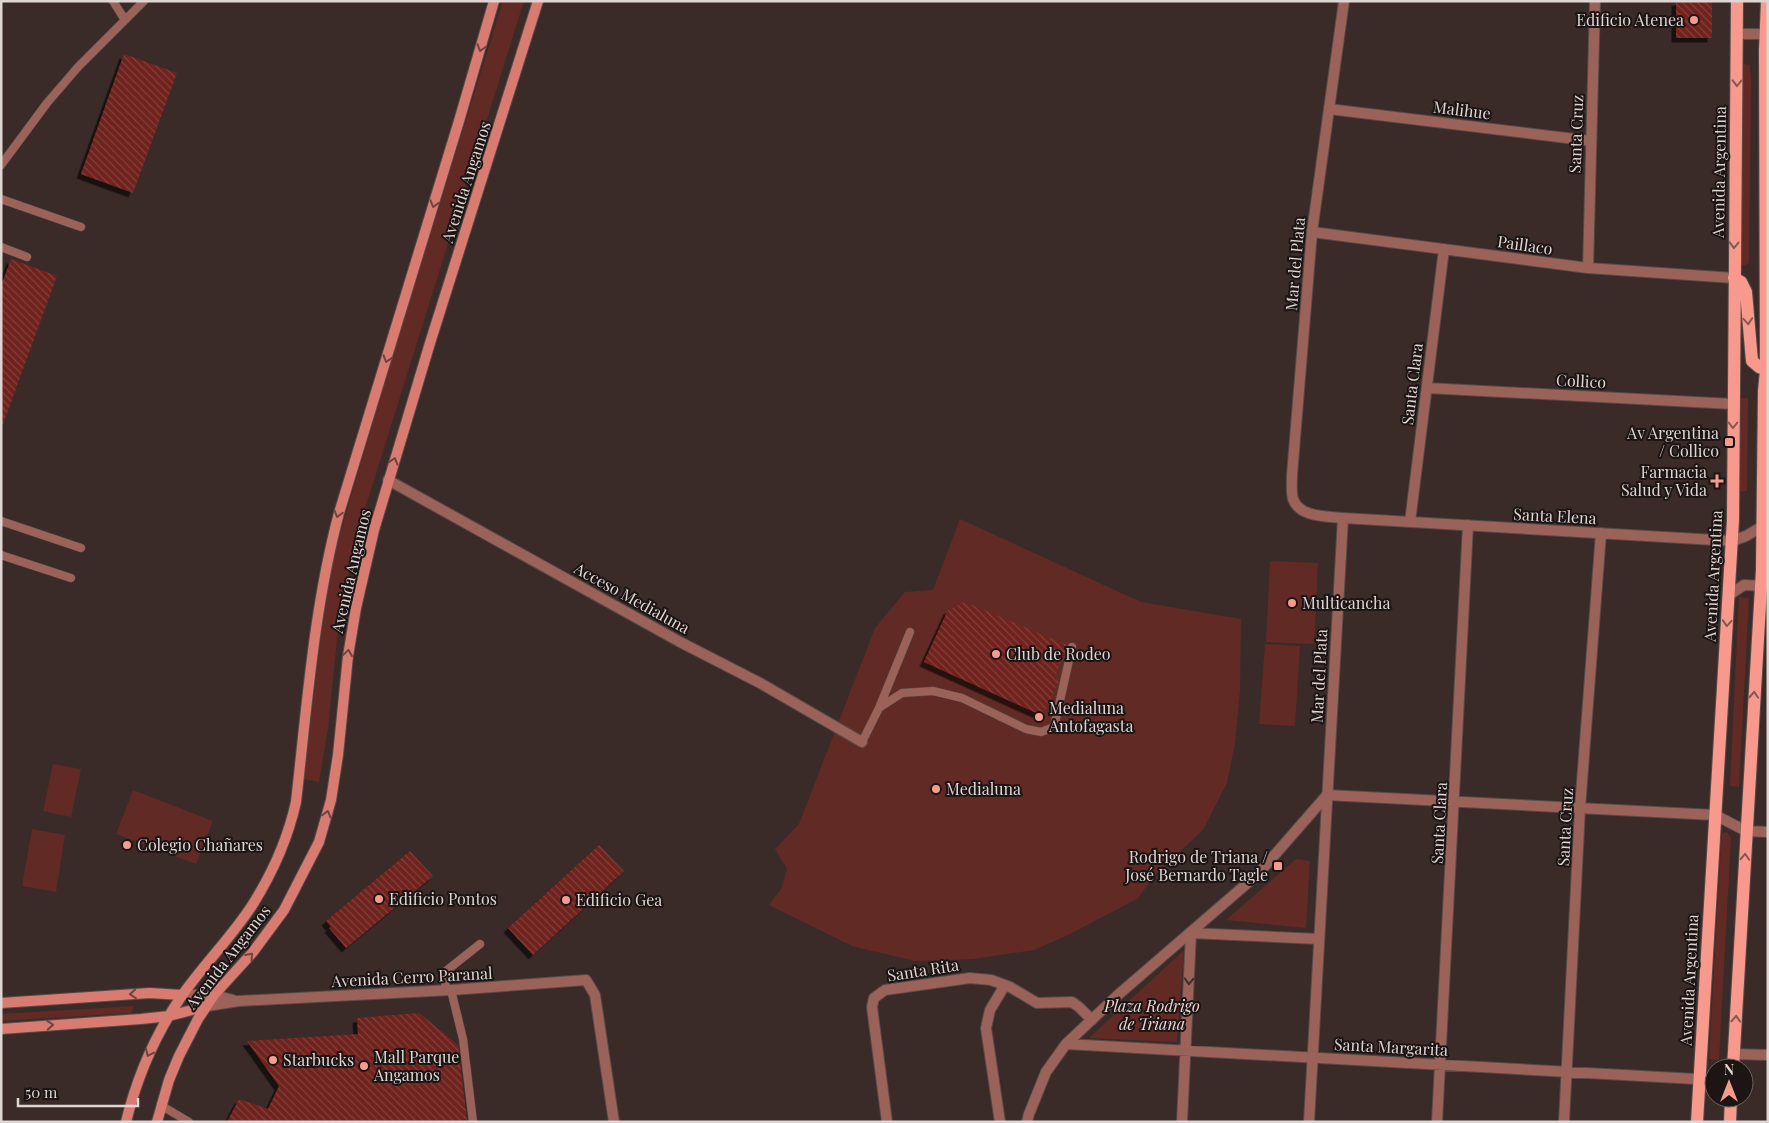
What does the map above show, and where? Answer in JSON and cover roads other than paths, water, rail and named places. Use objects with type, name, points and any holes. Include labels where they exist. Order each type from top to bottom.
[{"type":"main road","name":"Avenida Angamos","points":[[126,1122],[146,1061],[168,1016],[253,904],[274,865],[290,828],[296,802],[319,601],[329,548],[460,121],[494,1]]},
{"type":"main road","name":"Avenida Angamos","points":[[157,1122],[161,1104],[179,1056],[207,1006],[253,952],[284,910],[318,842],[331,800],[338,755],[348,656],[356,608],[388,480],[538,1]]},
{"type":"main road","name":"Avenida Argentina","points":[[1697,1122],[1732,541],[1737,1]]},
{"type":"main road","points":[[1734,1058],[1746,831],[1764,585],[1764,391],[1767,370],[1767,1]]},
{"type":"main road","points":[[1734,278],[1741,282],[1746,292],[1752,361],[1759,367],[1767,370]]},
{"type":"main road","name":"Avenida Cerro Paranal","points":[[1,1003],[150,993],[182,996]]},
{"type":"main road","name":"Avenida Cerro Paranal","points":[[1,1029],[141,1020],[168,1016],[207,1006]]},
{"type":"main road","points":[[1730,1122],[1731,1108]]},
{"type":"street","name":"Mar del Plata","points":[[1309,1122],[1343,518],[1308,514],[1297,506],[1293,498],[1292,475],[1312,232],[1344,1]]},
{"type":"street","name":"Santa Cruz","points":[[1588,268],[1595,1]]},
{"type":"street","points":[[1737,34],[1767,34]]},
{"type":"street","name":"Malihue","points":[[1329,109],[1591,140]]},
{"type":"street","name":"Paillaco","points":[[1312,232],[1588,268],[1734,278]]},
{"type":"street","name":"Santa Clara","points":[[1410,522],[1444,250]]},
{"type":"street","name":"Collico","points":[[1427,388],[1733,404]]},
{"type":"street","name":"Acceso Medialuna","points":[[388,480],[862,742]]},
{"type":"street","name":"Santa Elena","points":[[1343,518],[1732,541],[1746,536],[1763,526]]},
{"type":"street","name":"Santa Clara","points":[[1437,1122],[1468,525]]},
{"type":"street","name":"Santa Cruz","points":[[1564,1122],[1580,808],[1601,533]]},
{"type":"street","points":[[1729,594],[1744,586],[1764,585]]},
{"type":"street","points":[[1028,1122],[1029,1114],[1046,1072],[1066,1044],[1119,994],[1258,874],[1328,795],[1715,815],[1746,831],[1768,832]]},
{"type":"street","points":[[1191,933],[1319,939]]},
{"type":"street","points":[[1182,1122],[1191,933]]},
{"type":"street","name":"Santa Rita","points":[[887,1122],[872,1008],[874,998],[885,990],[970,978],[992,980],[1037,1003],[1072,1002],[1092,1020]]},
{"type":"street","name":"Avenida Cerro Paranal","points":[[207,1006],[239,1001],[448,990],[586,980],[596,995],[614,1122]]},
{"type":"street","points":[[1000,1122],[986,1028],[990,1010],[1004,985]]},
{"type":"street","name":"Avenida Cerro Paranal","points":[[182,996],[214,996],[239,1001]]},
{"type":"street","name":"Santa Margarita","points":[[1066,1044],[1704,1079]]},
{"type":"street","points":[[1734,1054],[1768,1056]]},
{"type":"lane","points":[[113,1],[125,20]]},
{"type":"lane","points":[[1,165],[78,67],[144,1]]},
{"type":"lane","points":[[1,199],[81,227]]},
{"type":"lane","points":[[1,247],[27,257]]},
{"type":"lane","points":[[1,522],[81,548]]},
{"type":"lane","points":[[1,555],[71,578]]},
{"type":"lane","points":[[862,742],[879,708],[910,632]]},
{"type":"lane","points":[[879,708],[902,693],[933,691],[962,698],[1026,729],[1041,732],[1054,727],[1072,647]]},
{"type":"lane","points":[[473,1122],[463,1039],[448,990],[446,971],[480,944]]},
{"type":"lane","points":[[161,1104],[189,1122]]},
{"type":"place","name":"Edificio Atenea","points":[[1694,20]]},
{"type":"place","name":"Av Argentina / Collico","points":[[1729,442]]},
{"type":"place","name":"Farmacia Salud y Vida","points":[[1717,481]]},
{"type":"place","name":"Multicancha","points":[[1292,603]]},
{"type":"place","name":"Club de Rodeo","points":[[996,654]]},
{"type":"place","name":"Medialuna Antofagasta","points":[[1039,717]]},
{"type":"place","name":"Medialuna","points":[[936,789]]},
{"type":"place","name":"Colegio Chañares","points":[[127,845]]},
{"type":"place","name":"Rodrigo de Triana / José Bernardo Tagle","points":[[1278,866]]},
{"type":"place","name":"Edificio Pontos","points":[[379,899]]},
{"type":"place","name":"Edificio Gea","points":[[566,900]]},
{"type":"place","name":"Starbucks","points":[[273,1060]]},
{"type":"place","name":"Mall Parque Angamos","points":[[364,1066]]},
{"type":"park label","name":"Plaza Rodrigo de Triana","points":[[1152,1015]]}]
